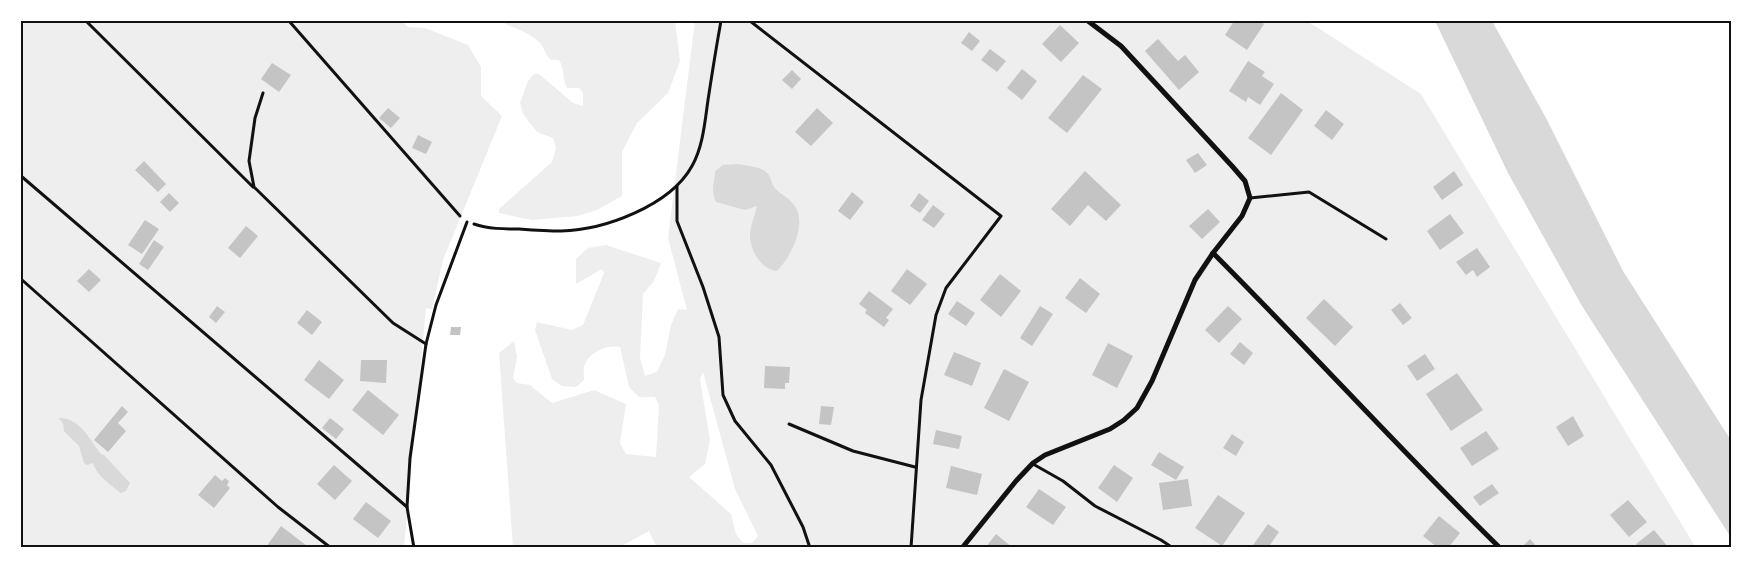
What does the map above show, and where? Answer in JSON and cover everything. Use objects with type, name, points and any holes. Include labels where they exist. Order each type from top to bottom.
[{"type":"street","points":[[962,548],[1016,481],[1033,463],[1045,455],[1110,429],[1137,408],[1152,381],[1195,280],[1242,216],[1250,198],[1245,181],[1232,166],[1122,46],[1088,21]]},
{"type":"street","points":[[1213,253],[1500,548]]},
{"type":"lane","points":[[86,21],[393,323],[426,344]]},
{"type":"lane","points":[[750,21],[1001,216],[946,288],[936,314],[921,400],[911,548]]},
{"type":"lane","points":[[254,187],[249,161],[254,118],[263,94]]},
{"type":"lane","points":[[21,176],[406,507]]},
{"type":"lane","points":[[1250,198],[1309,192],[1386,239]]},
{"type":"lane","points":[[414,548],[406,507],[410,458],[426,344],[436,304],[467,222]]},
{"type":"lane","points":[[21,279],[278,507],[331,548]]},
{"type":"lane","points":[[788,424],[853,451],[915,467]]},
{"type":"lane","points":[[1033,463],[1063,481],[1095,506],[1161,540],[1172,548]]},
{"type":"path","points":[[289,21],[456,214],[467,222],[480,227],[561,231],[585,229],[628,216],[651,205],[677,185],[692,167],[705,124],[720,21]]},
{"type":"path","points":[[677,185],[677,221],[703,287],[719,337],[723,395],[735,421],[771,465],[804,528],[810,548]]},
{"type":"shaded area","points":[[21,21],[402,21],[408,27],[425,28],[468,45],[481,67],[481,96],[502,116],[443,260],[432,309],[426,308],[404,548],[21,548]]},
{"type":"shaded area","points":[[506,21],[675,21],[680,61],[668,93],[637,123],[622,152],[622,196],[597,210],[577,216],[532,220],[499,213],[499,209],[552,162],[556,148],[553,138],[537,132],[523,114],[520,103],[528,81],[534,74],[539,74],[573,103],[583,106],[583,93],[579,88],[567,88],[559,60],[551,60],[542,45],[524,32],[505,24]]},
{"type":"shaded area","points":[[695,21],[1307,21],[1421,94],[1696,548],[657,548],[649,531],[618,548],[513,548],[499,353],[514,341],[517,357],[513,378],[517,383],[530,385],[552,403],[594,390],[626,404],[620,443],[626,454],[656,457],[659,405],[655,397],[639,397],[629,387],[620,347],[605,348],[595,352],[585,364],[584,380],[576,387],[562,386],[552,379],[535,330],[537,322],[572,330],[583,325],[604,273],[602,269],[576,284],[576,259],[588,248],[606,245],[661,263],[654,281],[643,294],[640,358],[645,376],[657,372],[665,355],[671,325],[678,309],[687,310],[668,238]],"holes":[[[703,372],[735,489],[758,536],[752,543],[743,543],[736,534],[731,514],[689,477],[705,464],[710,440],[700,379]]]},
{"type":"shaded area","points":[[1435,21],[1492,21],[1546,118],[1623,271],[1732,442],[1732,539],[1582,306],[1508,173]]},
{"type":"shaded area","points":[[738,164],[757,168],[767,173],[774,187],[792,202],[798,212],[799,221],[796,240],[788,257],[777,271],[771,270],[761,263],[752,246],[750,233],[757,206],[745,210],[716,202],[714,197],[715,171],[723,165]]},
{"type":"shaded area","points":[[60,418],[73,422],[84,431],[101,454],[130,483],[126,491],[121,493],[109,484],[97,472],[93,463],[87,465],[84,463],[79,446],[64,431]]},
{"type":"building","points":[[1234,21],[1260,21],[1264,24],[1247,50],[1225,35]]},
{"type":"building","points":[[1060,25],[1079,43],[1061,62],[1042,44]]},
{"type":"building","points":[[969,32],[980,41],[972,51],[961,43]]},
{"type":"building","points":[[1158,39],[1178,61],[1185,55],[1199,72],[1179,90],[1145,51]]},
{"type":"building","points":[[990,49],[1006,61],[997,72],[981,60]]},
{"type":"building","points":[[1248,61],[1265,72],[1262,76],[1274,84],[1260,105],[1248,97],[1246,102],[1229,91]]},
{"type":"building","points":[[272,63],[291,75],[279,92],[261,79]]},
{"type":"building","points":[[1022,69],[1037,81],[1022,100],[1007,88]]},
{"type":"building","points":[[792,70],[801,79],[792,89],[782,80]]},
{"type":"building","points":[[1083,75],[1102,89],[1067,133],[1048,118]]},
{"type":"building","points":[[1281,93],[1303,110],[1271,155],[1248,138]]},
{"type":"building","points":[[388,108],[400,118],[391,128],[379,118]]},
{"type":"building","points":[[817,108],[833,123],[811,146],[795,132]]},
{"type":"building","points":[[1326,110],[1344,124],[1332,140],[1314,126]]},
{"type":"building","points":[[418,135],[432,142],[426,154],[412,148]]},
{"type":"building","points":[[1198,153],[1207,165],[1195,173],[1186,160]]},
{"type":"building","points":[[144,161],[166,184],[158,192],[135,170]]},
{"type":"building","points":[[1085,171],[1121,205],[1106,221],[1088,205],[1070,226],[1051,209]]},
{"type":"building","points":[[1454,171],[1463,185],[1442,200],[1433,187]]},
{"type":"building","points":[[852,192],[864,202],[850,220],[838,211]]},
{"type":"building","points":[[169,193],[179,203],[170,212],[160,202]]},
{"type":"building","points":[[919,193],[929,201],[920,213],[910,206]]},
{"type":"building","points":[[933,205],[945,214],[934,228],[922,220]]},
{"type":"building","points":[[1208,209],[1220,222],[1202,239],[1189,226]]},
{"type":"building","points":[[1450,214],[1464,233],[1440,250],[1427,231]]},
{"type":"building","points":[[145,220],[159,229],[142,254],[128,245]]},
{"type":"building","points":[[246,226],[258,236],[240,258],[228,248]]},
{"type":"building","points":[[154,240],[164,247],[148,270],[139,264]]},
{"type":"building","points":[[1477,248],[1490,267],[1477,277],[1473,270],[1466,275],[1456,262]]},
{"type":"building","points":[[89,269],[101,280],[89,292],[77,281]]},
{"type":"building","points":[[907,269],[927,284],[910,305],[891,291]]},
{"type":"building","points":[[1000,274],[1021,291],[1001,317],[980,300]]},
{"type":"building","points":[[1080,278],[1100,294],[1086,313],[1065,298]]},
{"type":"building","points":[[869,291],[893,309],[886,318],[889,320],[884,327],[865,313],[867,310],[859,304]]},
{"type":"building","points":[[1324,299],[1353,327],[1335,346],[1306,318]]},
{"type":"building","points":[[957,301],[975,313],[966,326],[948,314]]},
{"type":"building","points":[[1400,303],[1412,318],[1403,325],[1391,310]]},
{"type":"building","points":[[217,306],[225,312],[216,323],[209,317]]},
{"type":"building","points":[[1040,306],[1053,314],[1032,346],[1020,338]]},
{"type":"building","points":[[1228,306],[1242,319],[1219,343],[1205,330]]},
{"type":"building","points":[[307,310],[322,322],[312,335],[297,323]]},
{"type":"building","points":[[451,327],[461,327],[460,335],[450,335]]},
{"type":"building","points":[[1240,342],[1253,353],[1244,365],[1230,354]]},
{"type":"building","points":[[1108,343],[1133,356],[1117,388],[1092,375]]},
{"type":"building","points":[[954,352],[981,363],[972,386],[944,375]]},
{"type":"building","points":[[1425,354],[1435,369],[1417,381],[1407,366]]},
{"type":"building","points":[[319,360],[344,380],[329,399],[304,380]]},
{"type":"building","points":[[361,360],[387,360],[386,383],[360,381]]},
{"type":"building","points":[[765,366],[790,367],[789,383],[785,383],[785,389],[764,388]]},
{"type":"building","points":[[1004,369],[1029,382],[1009,421],[984,408]]},
{"type":"building","points":[[1457,373],[1483,410],[1451,431],[1426,394]]},
{"type":"building","points":[[368,390],[399,415],[383,435],[352,410]]},
{"type":"building","points":[[122,406],[128,412],[118,423],[126,431],[108,452],[94,440]]},
{"type":"building","points":[[821,406],[834,407],[831,425],[819,424]]},
{"type":"building","points":[[1573,416],[1584,436],[1568,446],[1556,427]]},
{"type":"building","points":[[330,418],[344,429],[336,439],[322,428]]},
{"type":"building","points":[[936,430],[962,436],[959,449],[933,444]]},
{"type":"building","points":[[1486,431],[1499,449],[1472,466],[1460,448]]},
{"type":"building","points":[[1232,434],[1244,442],[1236,456],[1223,448]]},
{"type":"building","points":[[1159,452],[1184,467],[1176,480],[1151,465]]},
{"type":"building","points":[[334,465],[352,481],[335,500],[317,484]]},
{"type":"building","points":[[1114,465],[1133,478],[1117,502],[1098,488]]},
{"type":"building","points":[[951,466],[982,474],[977,495],[946,488]]},
{"type":"building","points":[[215,475],[222,481],[225,478],[229,481],[227,485],[230,488],[214,508],[198,495]]},
{"type":"building","points":[[1188,479],[1192,506],[1163,510],[1159,483]]},
{"type":"building","points":[[1492,484],[1499,493],[1480,506],[1473,497]]},
{"type":"building","points":[[1039,489],[1066,507],[1053,525],[1026,507]]},
{"type":"building","points":[[1218,495],[1245,513],[1222,546],[1195,528]]},
{"type":"building","points":[[1628,500],[1647,522],[1629,537],[1610,515]]},
{"type":"building","points":[[366,502],[391,521],[378,538],[353,519]]},
{"type":"building","points":[[1439,516],[1460,533],[1448,548],[1438,548],[1423,536]]},
{"type":"building","points":[[1268,524],[1279,532],[1268,548],[1251,548]]},
{"type":"building","points":[[281,526],[307,546],[305,548],[266,547]]},
{"type":"building","points":[[1654,530],[1668,547],[1639,548],[1636,544]]},
{"type":"building","points":[[996,534],[1013,548],[985,548]]},
{"type":"building","points":[[1530,539],[1538,548],[1521,548]]}]
